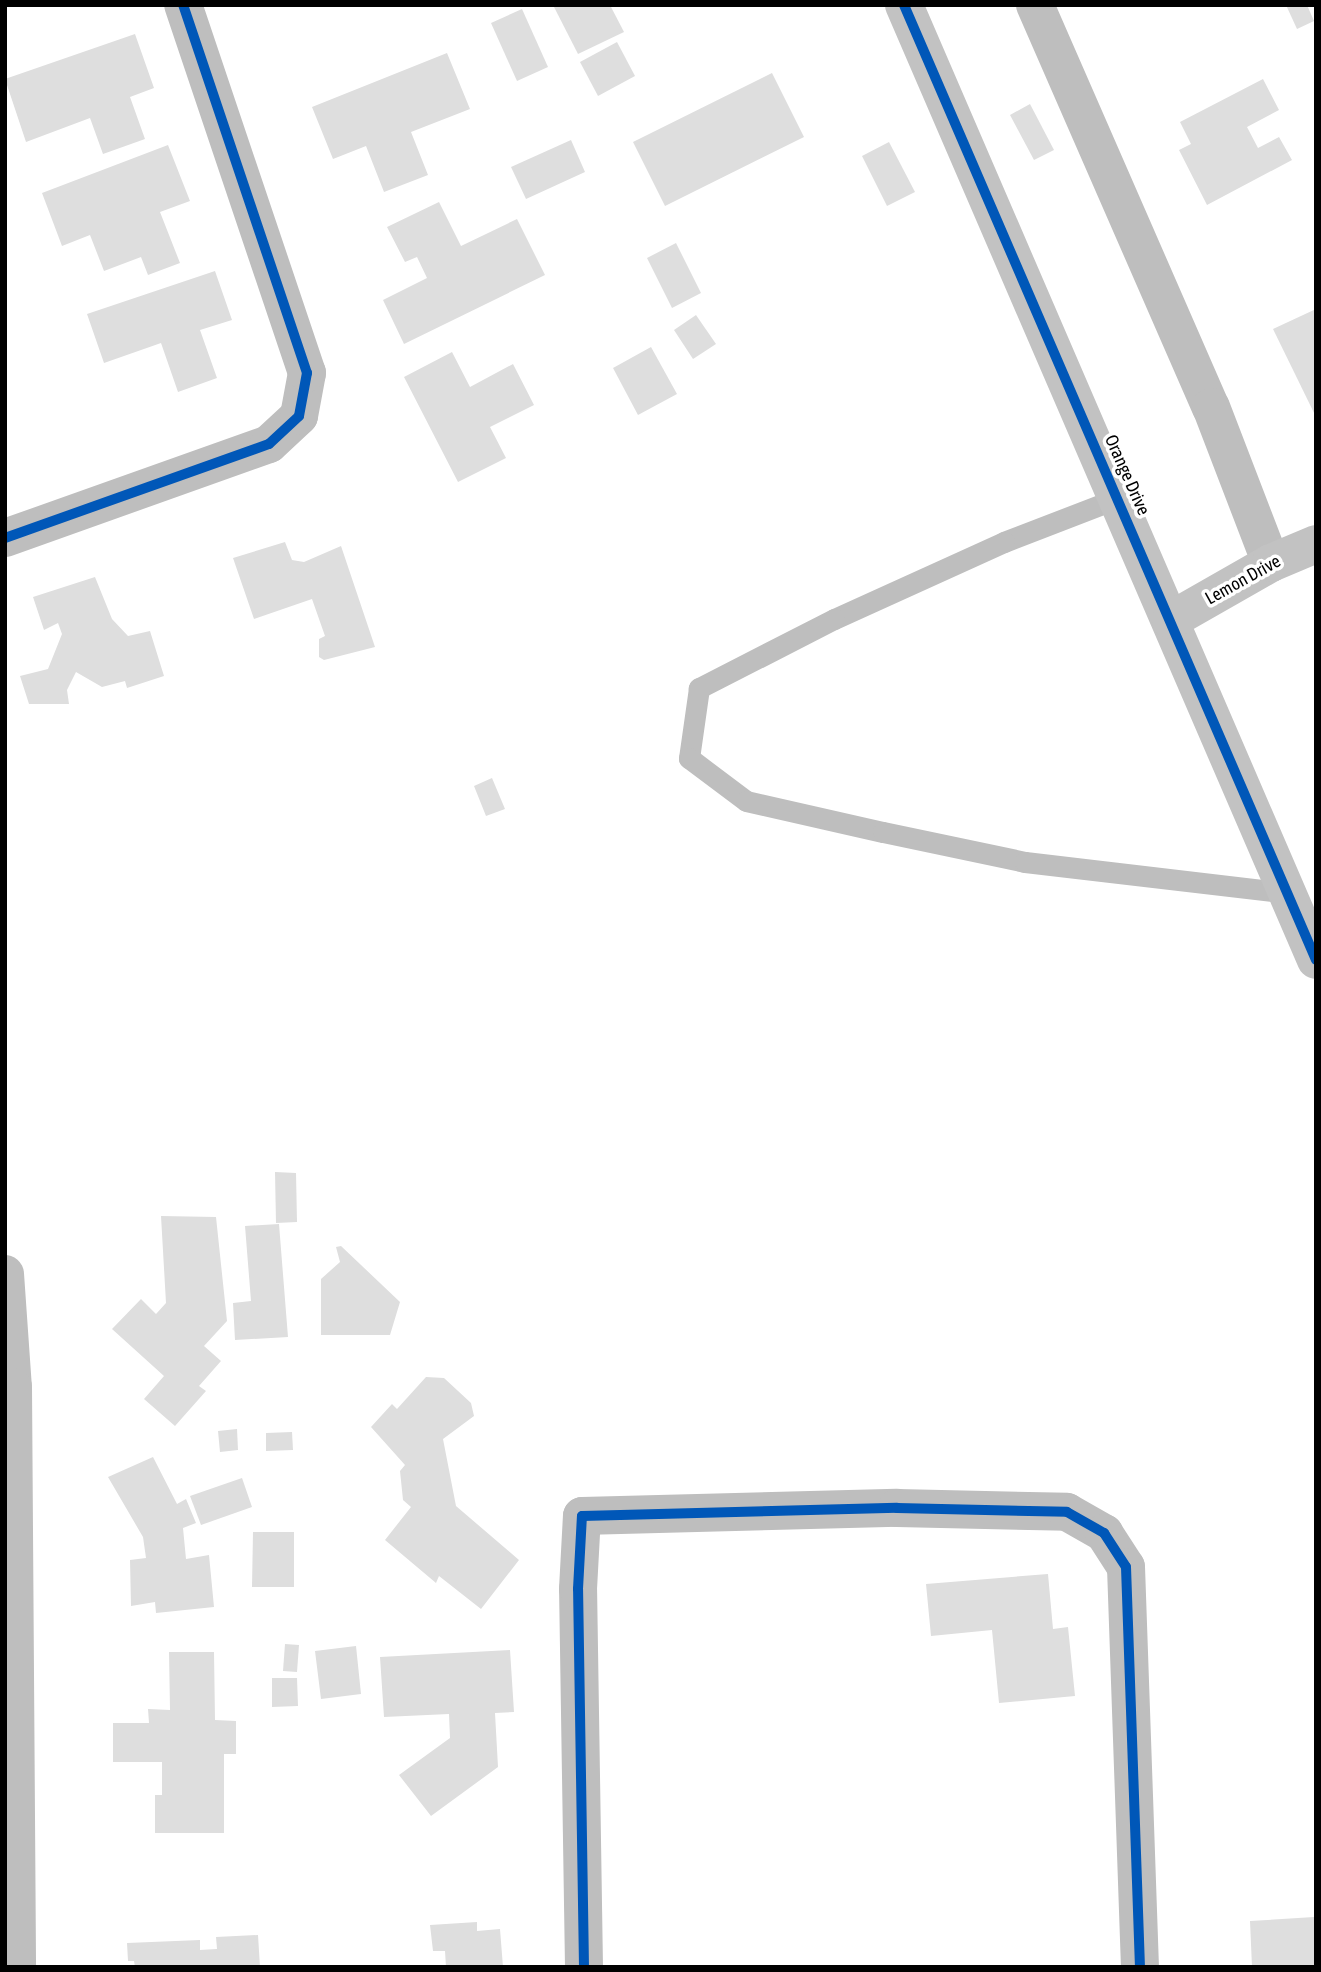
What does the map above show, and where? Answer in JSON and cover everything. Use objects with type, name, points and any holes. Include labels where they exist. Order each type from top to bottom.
[{"type":"street","points":[[5,538],[269,444],[299,416],[307,373],[183,5]]},
{"type":"street","name":"Orange Drive","points":[[904,5],[1316,960]]},
{"type":"street","points":[[1035,5],[1211,407],[1271,563]]},
{"type":"street","name":"Lemon Drive","points":[[1171,620],[1271,563],[1316,544]]},
{"type":"street","points":[[5,1274],[13,1387],[11,1710],[18,1967]]},
{"type":"street","points":[[584,1967],[578,1589],[582,1516],[897,1508],[1067,1512],[1104,1533],[1126,1567],[1140,1967]]},
{"type":"lane","points":[[1118,498],[1004,542],[859,608],[699,688],[689,758],[746,800],[858,826],[1025,862],[1287,893]]},
{"type":"building","points":[[553,5],[610,5],[624,32],[578,54]]},
{"type":"building","points":[[1286,5],[1307,5],[1314,21],[1297,29]]},
{"type":"building","points":[[522,9],[548,67],[517,81],[491,23]]},
{"type":"building","points":[[135,34],[154,88],[130,97],[145,139],[103,154],[90,118],[26,142],[5,79]]},
{"type":"building","points":[[617,42],[635,76],[598,96],[580,62]]},
{"type":"building","points":[[447,53],[470,109],[411,132],[428,175],[384,192],[366,146],[333,159],[312,107]]},
{"type":"building","points":[[772,73],[804,137],[665,206],[633,142]]},
{"type":"building","points":[[1263,79],[1279,110],[1247,127],[1258,148],[1279,137],[1292,160],[1207,205],[1179,150],[1191,144],[1180,122]]},
{"type":"building","points":[[1030,104],[1054,150],[1034,160],[1010,115]]},
{"type":"building","points":[[571,140],[585,172],[526,199],[511,167]]},
{"type":"building","points":[[889,142],[915,192],[887,206],[862,156]]},
{"type":"building","points":[[168,145],[190,201],[160,212],[180,263],[148,275],[141,257],[104,271],[90,235],[62,246],[42,193]]},
{"type":"building","points":[[439,202],[461,246],[517,219],[545,275],[404,344],[383,300],[427,278],[417,257],[405,262],[387,227]]},
{"type":"building","points":[[676,243],[701,293],[672,308],[647,258]]},
{"type":"building","points":[[215,271],[232,320],[200,330],[217,378],[178,392],[161,343],[104,363],[87,314]]},
{"type":"building","points":[[1316,309],[1316,417],[1273,329]]},
{"type":"building","points":[[696,315],[716,344],[693,359],[674,330]]},
{"type":"building","points":[[651,347],[677,394],[638,415],[613,368]]},
{"type":"building","points":[[452,352],[470,387],[513,364],[534,405],[490,427],[506,458],[458,482],[404,377]]},
{"type":"building","points":[[285,542],[292,560],[304,562],[341,546],[375,647],[324,660],[319,657],[319,639],[325,636],[312,599],[254,619],[233,558]]},
{"type":"building","points":[[95,577],[112,619],[128,636],[150,631],[164,676],[127,688],[125,681],[102,687],[76,672],[67,690],[69,704],[29,704],[20,676],[48,669],[62,634],[58,623],[44,630],[33,597]]},
{"type":"building","points":[[492,778],[505,809],[486,816],[474,786]]},
{"type":"building","points":[[275,1172],[296,1173],[297,1222],[276,1223]]},
{"type":"building","points":[[161,1216],[216,1217],[227,1321],[204,1346],[221,1361],[199,1386],[206,1391],[175,1426],[144,1399],[164,1376],[112,1329],[141,1299],[156,1314],[166,1303]]},
{"type":"building","points":[[279,1224],[288,1337],[235,1340],[233,1303],[251,1301],[245,1226]]},
{"type":"building","points":[[341,1246],[400,1302],[390,1335],[321,1335],[321,1279],[340,1262],[336,1247]]},
{"type":"building","points":[[426,1377],[444,1378],[471,1403],[474,1416],[443,1439],[456,1506],[519,1560],[481,1609],[439,1576],[436,1583],[385,1540],[411,1507],[403,1500],[400,1471],[405,1465],[371,1427],[392,1404],[397,1409]]},
{"type":"building","points":[[237,1429],[238,1450],[220,1452],[218,1431]]},
{"type":"building","points":[[292,1432],[293,1450],[266,1451],[266,1433]]},
{"type":"building","points":[[153,1457],[177,1504],[186,1499],[196,1523],[183,1528],[186,1559],[209,1555],[214,1607],[156,1613],[155,1602],[131,1606],[130,1560],[146,1558],[143,1537],[108,1477]]},
{"type":"building","points":[[242,1478],[252,1507],[201,1525],[190,1496]]},
{"type":"building","points":[[253,1532],[294,1532],[294,1587],[252,1587]]},
{"type":"building","points":[[1048,1574],[1053,1629],[1068,1627],[1075,1696],[999,1703],[992,1630],[931,1636],[926,1584]]},
{"type":"building","points":[[285,1644],[299,1645],[297,1672],[283,1671]]},
{"type":"building","points":[[356,1646],[361,1694],[321,1699],[315,1651]]},
{"type":"building","points":[[510,1650],[514,1712],[495,1713],[498,1767],[431,1816],[399,1775],[450,1738],[449,1714],[384,1717],[380,1657]]},
{"type":"building","points":[[169,1652],[214,1652],[215,1720],[236,1721],[236,1754],[224,1754],[224,1833],[155,1833],[155,1795],[162,1795],[162,1762],[113,1762],[113,1723],[149,1723],[148,1709],[170,1710]]},
{"type":"building","points":[[272,1678],[297,1678],[298,1706],[272,1707]]},
{"type":"building","points":[[1314,1917],[1316,1967],[1252,1967],[1250,1921]]},
{"type":"building","points":[[477,1922],[477,1931],[500,1929],[503,1967],[446,1967],[445,1951],[433,1951],[430,1925]]},
{"type":"building","points":[[258,1935],[260,1967],[135,1967],[134,1961],[128,1961],[127,1943],[200,1940],[200,1950],[217,1949],[216,1937]]},
{"type":"cycle path","points":[[5,538],[269,444],[299,416],[307,373],[183,5]]},
{"type":"cycle path","points":[[904,5],[1316,960]]},
{"type":"cycle path","points":[[584,1967],[578,1589],[582,1516],[897,1508],[1067,1512],[1104,1533],[1126,1567],[1140,1967]]}]
